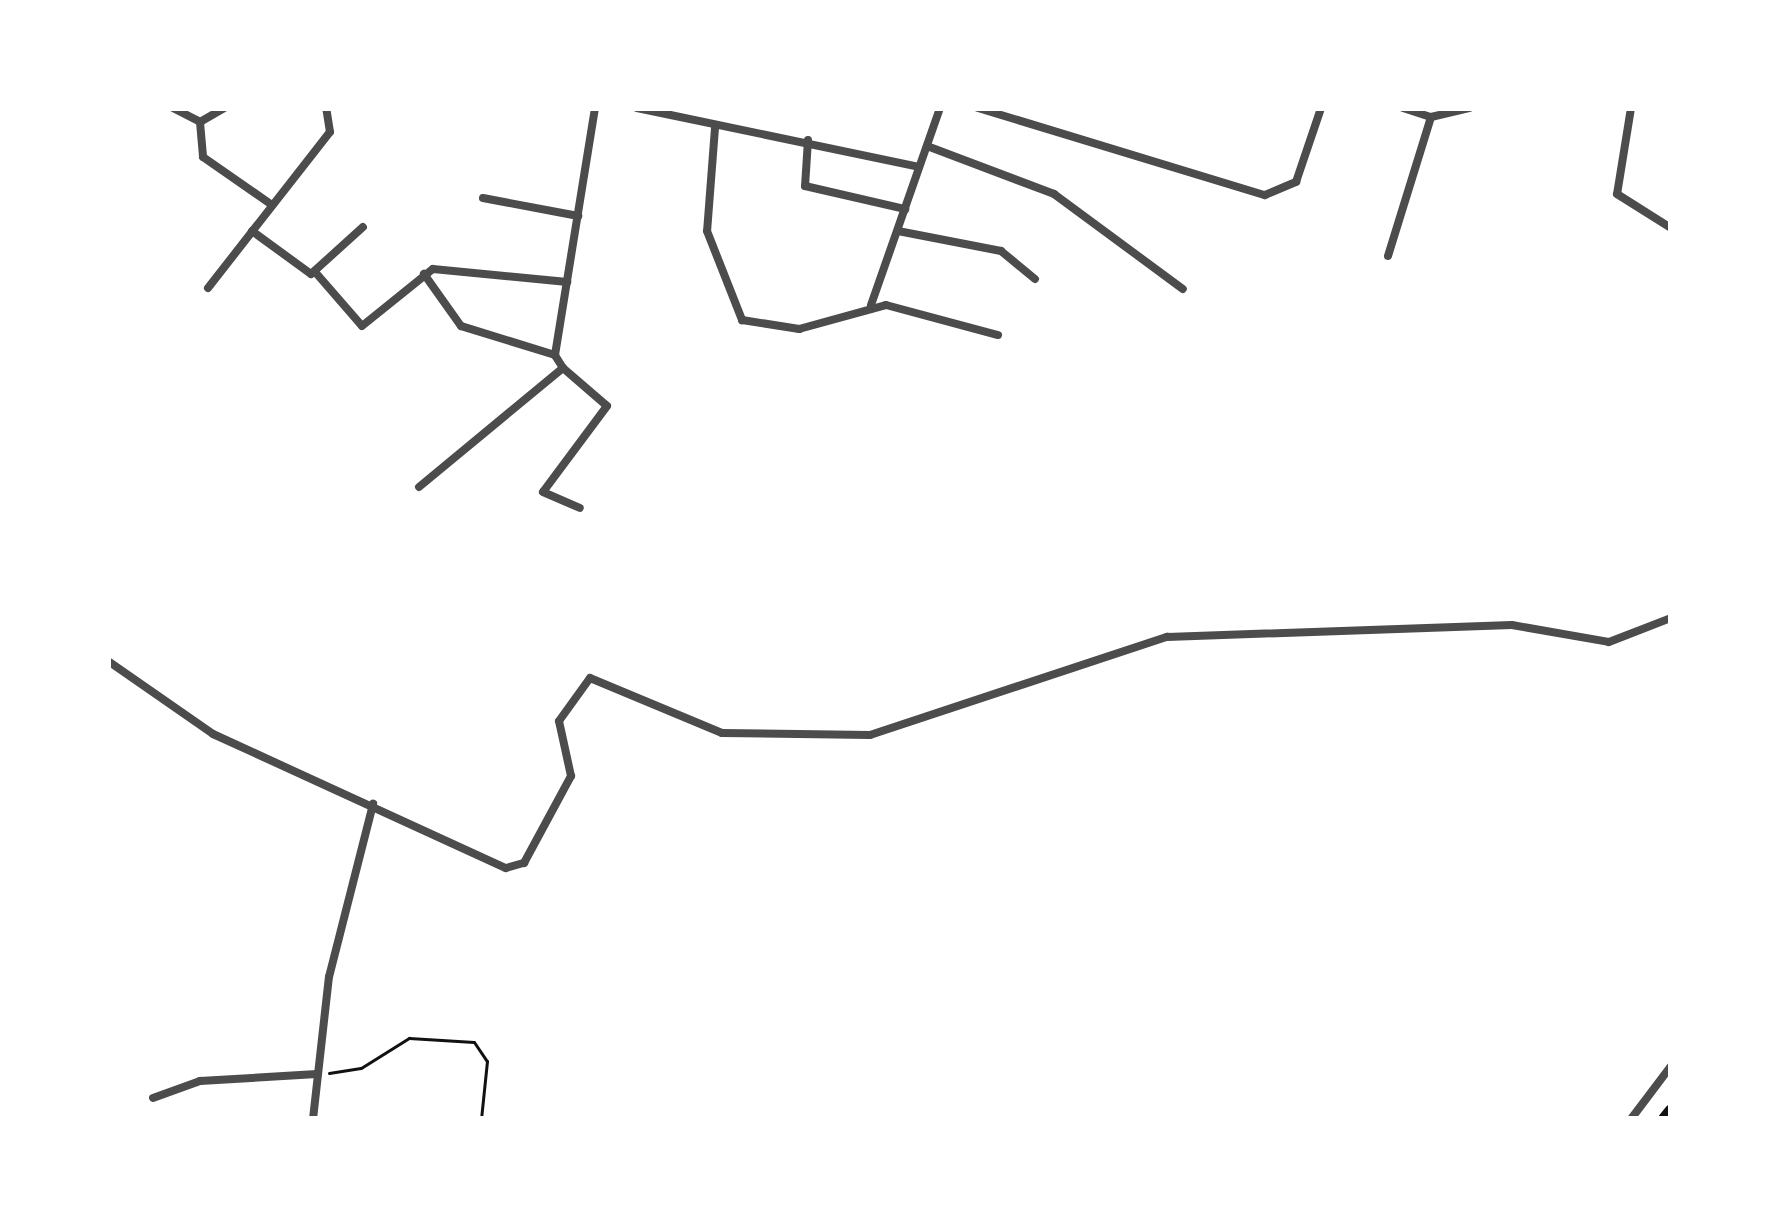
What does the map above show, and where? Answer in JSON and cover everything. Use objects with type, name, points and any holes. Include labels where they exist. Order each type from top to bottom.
[{"type":"highway","points":[[1664,1119],[1671,1110]]},
{"type":"street","points":[[173,108],[200,122]]},
{"type":"street","points":[[200,122],[224,108]]},
{"type":"street","points":[[208,288],[330,132],[326,108]]},
{"type":"street","points":[[580,508],[543,492],[608,406],[563,368],[555,355],[595,108]]},
{"type":"street","points":[[637,108],[715,128],[808,140],[919,167]]},
{"type":"street","points":[[871,306],[940,108]]},
{"type":"street","points":[[978,108],[1265,195],[1295,182],[1321,108]]},
{"type":"street","points":[[1403,108],[1431,117],[1469,108]]},
{"type":"street","points":[[1631,108],[1617,194],[1671,228]]},
{"type":"street","points":[[1388,256],[1431,117]]},
{"type":"street","points":[[200,122],[203,158],[272,205]]},
{"type":"street","points":[[715,128],[706,231],[733,310],[755,325],[799,329],[871,306],[998,334]]},
{"type":"street","points":[[808,140],[805,186],[905,209]]},
{"type":"street","points":[[926,146],[1054,194],[1183,289]]},
{"type":"street","points":[[482,198],[578,216]]},
{"type":"street","points":[[316,273],[363,227]]},
{"type":"street","points":[[252,231],[316,273],[362,326],[424,274],[567,282]]},
{"type":"street","points":[[898,231],[1001,251],[1035,279]]},
{"type":"street","points":[[424,274],[461,326],[555,355]]},
{"type":"street","points":[[419,487],[563,368]]},
{"type":"street","points":[[108,661],[213,734],[373,804],[499,867],[524,863],[574,764],[562,709],[597,677],[722,734],[870,735],[1167,637],[1512,625],[1609,642],[1671,618]]},
{"type":"street","points":[[313,1119],[317,1074],[373,804]]},
{"type":"street","points":[[1630,1119],[1671,1066]]},
{"type":"street","points":[[153,1098],[200,1081],[317,1074]]},
{"type":"path","points":[[317,1074],[361,1068],[409,1038],[475,1042],[487,1061],[481,1119]]}]
